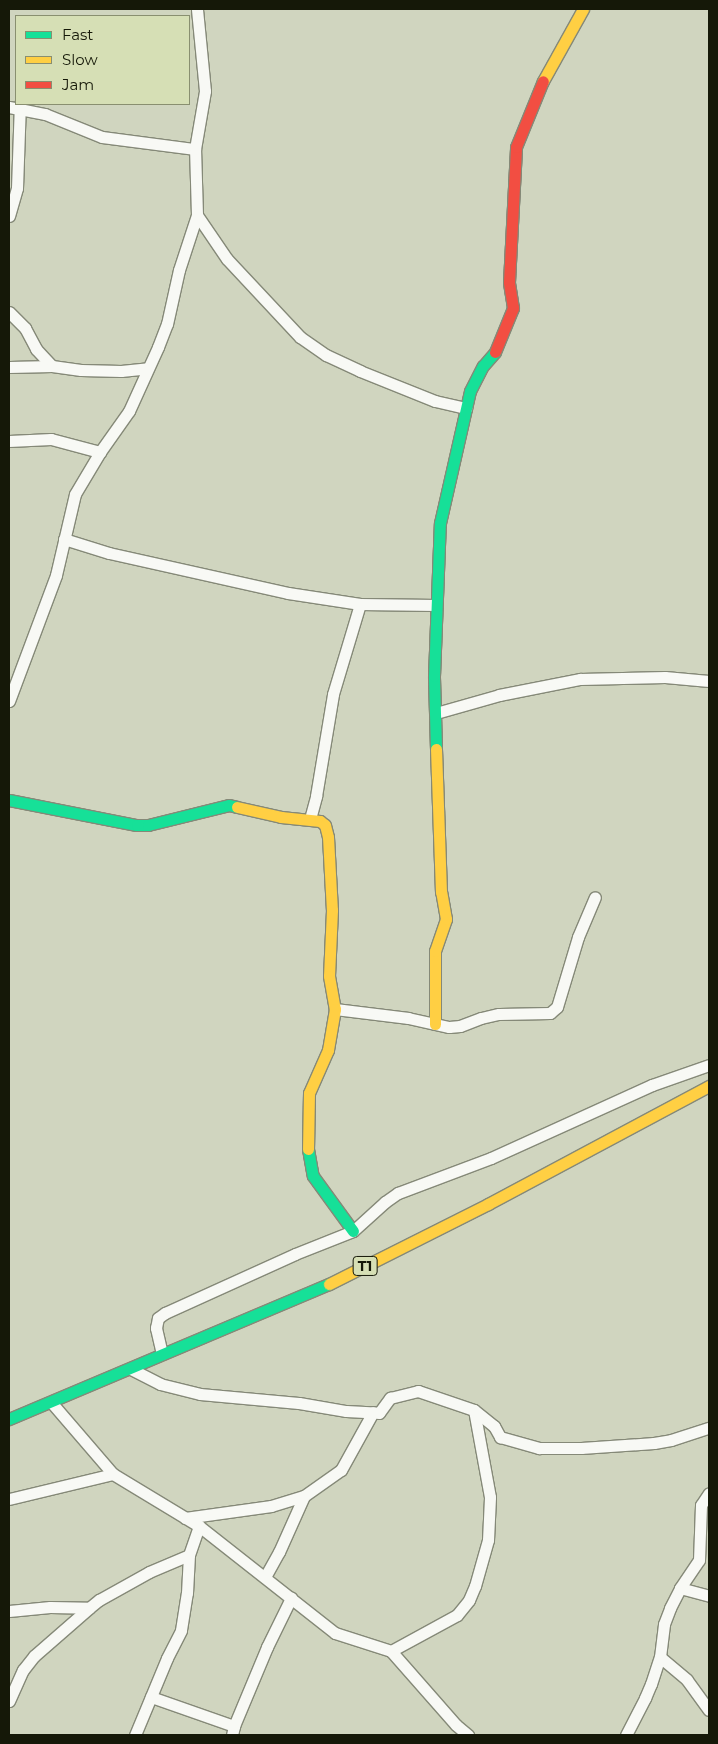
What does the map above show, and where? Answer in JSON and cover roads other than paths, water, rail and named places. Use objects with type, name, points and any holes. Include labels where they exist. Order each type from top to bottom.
[{"type":"main road","points":[[435,1024],[435,951],[446,919],[441,892],[434,676],[440,523],[470,391],[483,366],[495,352],[513,308],[509,282],[516,147],[530,117],[541,84],[583,9]]},
{"type":"main road","points":[[9,800],[137,825],[148,825],[192,812],[229,805],[281,817],[320,821],[325,825],[328,837],[332,910],[329,976],[335,1009],[328,1050],[309,1092],[308,1151],[313,1176],[353,1231]]},
{"type":"main road","name":"T1","points":[[9,1419],[330,1284],[488,1204],[709,1086]]},
{"type":"street","points":[[9,701],[56,575],[76,494],[100,452],[118,429],[148,368],[167,324],[178,270],[197,215],[195,149],[205,91],[196,9]]},
{"type":"street","points":[[9,216],[17,188],[16,107],[45,114],[102,137],[195,149]]},
{"type":"street","points":[[197,215],[227,259],[300,337],[326,355],[368,374],[434,400],[466,408]]},
{"type":"street","points":[[9,312],[25,328],[36,349],[52,366]]},
{"type":"street","points":[[9,367],[52,366],[111,371],[148,368]]},
{"type":"street","points":[[9,441],[51,439],[100,452]]},
{"type":"street","points":[[64,539],[108,554],[288,593],[360,604],[436,605]]},
{"type":"street","points":[[310,819],[316,796],[333,694],[360,604]]},
{"type":"street","points":[[436,713],[498,695],[580,679],[665,677],[709,681]]},
{"type":"street","points":[[335,1009],[460,1026],[499,1014],[547,1014],[554,1012],[578,937],[595,897]]},
{"type":"street","points":[[162,1354],[156,1328],[161,1315],[295,1254],[353,1231],[385,1202],[398,1193],[490,1158],[652,1085],[709,1065]]},
{"type":"street","points":[[131,1369],[160,1384],[200,1394],[379,1413],[390,1398],[418,1391],[474,1410],[494,1426],[500,1437],[539,1448],[581,1448],[654,1443],[709,1428]]},
{"type":"street","points":[[51,1402],[113,1474],[199,1526],[218,1543],[265,1577],[335,1633],[391,1651],[456,1725],[468,1735]]},
{"type":"street","points":[[391,1651],[458,1616],[469,1600],[475,1586],[488,1540],[490,1498],[474,1410]]},
{"type":"street","points":[[185,1518],[271,1506],[304,1496],[341,1470],[373,1412]]},
{"type":"street","points":[[9,1499],[113,1474]]},
{"type":"street","points":[[626,1735],[646,1698],[660,1657],[664,1624],[680,1588],[699,1560],[701,1506],[709,1493]]},
{"type":"street","points":[[265,1577],[279,1552],[304,1496]]},
{"type":"street","points":[[135,1735],[167,1658],[181,1630],[187,1593],[189,1555],[199,1526]]},
{"type":"street","points":[[9,1701],[23,1670],[34,1656],[99,1600],[149,1572],[189,1555]]},
{"type":"street","points":[[680,1588],[709,1596]]},
{"type":"street","points":[[151,1697],[233,1730],[267,1647],[291,1598]]},
{"type":"street","points":[[9,1611],[50,1607],[90,1608]]},
{"type":"street","points":[[660,1657],[687,1680],[709,1710]]}]
